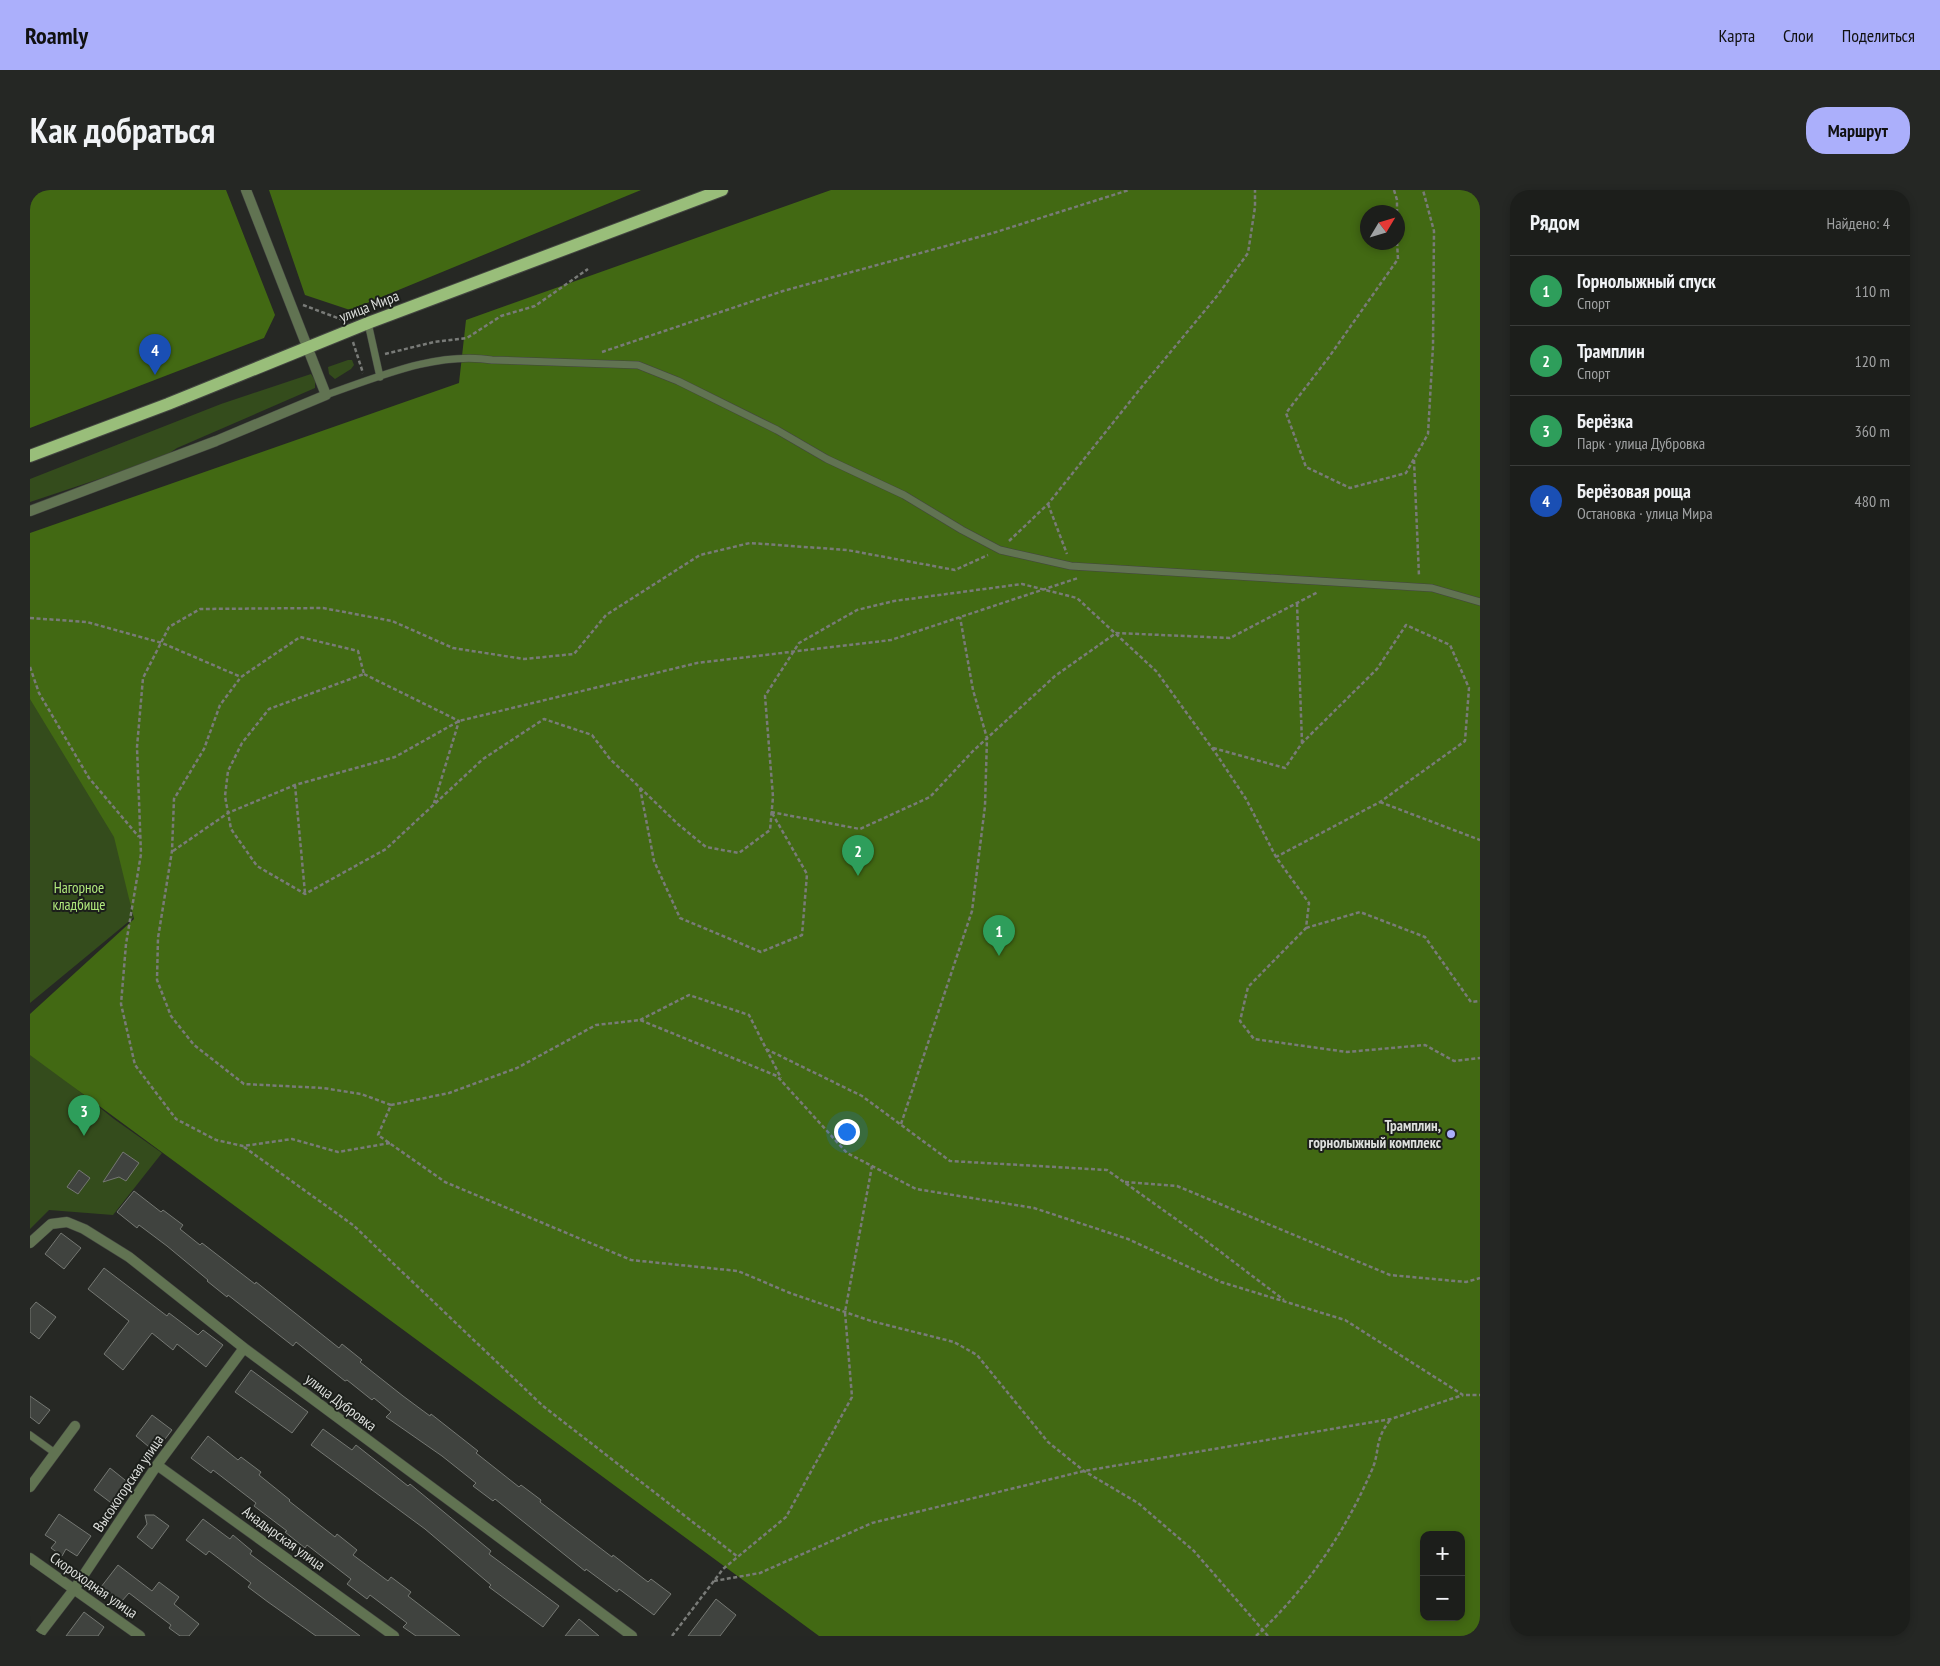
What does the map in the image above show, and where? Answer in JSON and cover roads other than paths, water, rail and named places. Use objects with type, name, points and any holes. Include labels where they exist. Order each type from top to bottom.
[{"type":"main road","name":"улица Мира","points":[[30,456],[368,323],[722,190]]},
{"type":"street","points":[[30,511],[216,441],[326,395],[246,190]]},
{"type":"street","name":"улица Дубровка","points":[[30,1243],[52,1224],[67,1222],[84,1229],[129,1257],[244,1348],[632,1636]]},
{"type":"street","name":"Высокогорская улица","points":[[38,1636],[75,1588],[157,1465],[244,1348]]},
{"type":"street","points":[[30,1487],[75,1426]]},
{"type":"street","name":"Анадырская улица","points":[[157,1465],[394,1636]]},
{"type":"street","name":"Скороходная улица","points":[[30,1558],[75,1588],[140,1636]]},
{"type":"lane","points":[[368,323],[380,377]]},
{"type":"lane","points":[[326,395],[431,362],[470,356],[492,360],[638,365],[678,381],[777,430],[827,460],[904,495],[962,530],[1000,550],[1071,566],[1432,588],[1480,602]]},
{"type":"lane","points":[[30,1435],[55,1453]]},
{"type":"place","name":"Берёзовая роща","points":[[155,375]]},
{"type":"place","name":"Трамплин","points":[[858,876]]},
{"type":"place","name":"Горнолыжный спуск","points":[[999,956]]},
{"type":"place","name":"Трамплин, горнолыжный комплекс","points":[[1451,1134]]},
{"type":"place","name":"Берёзка","points":[[84,1136]]},
{"type":"park label","name":"Нагорное кладбище","points":[[79,896]]}]
